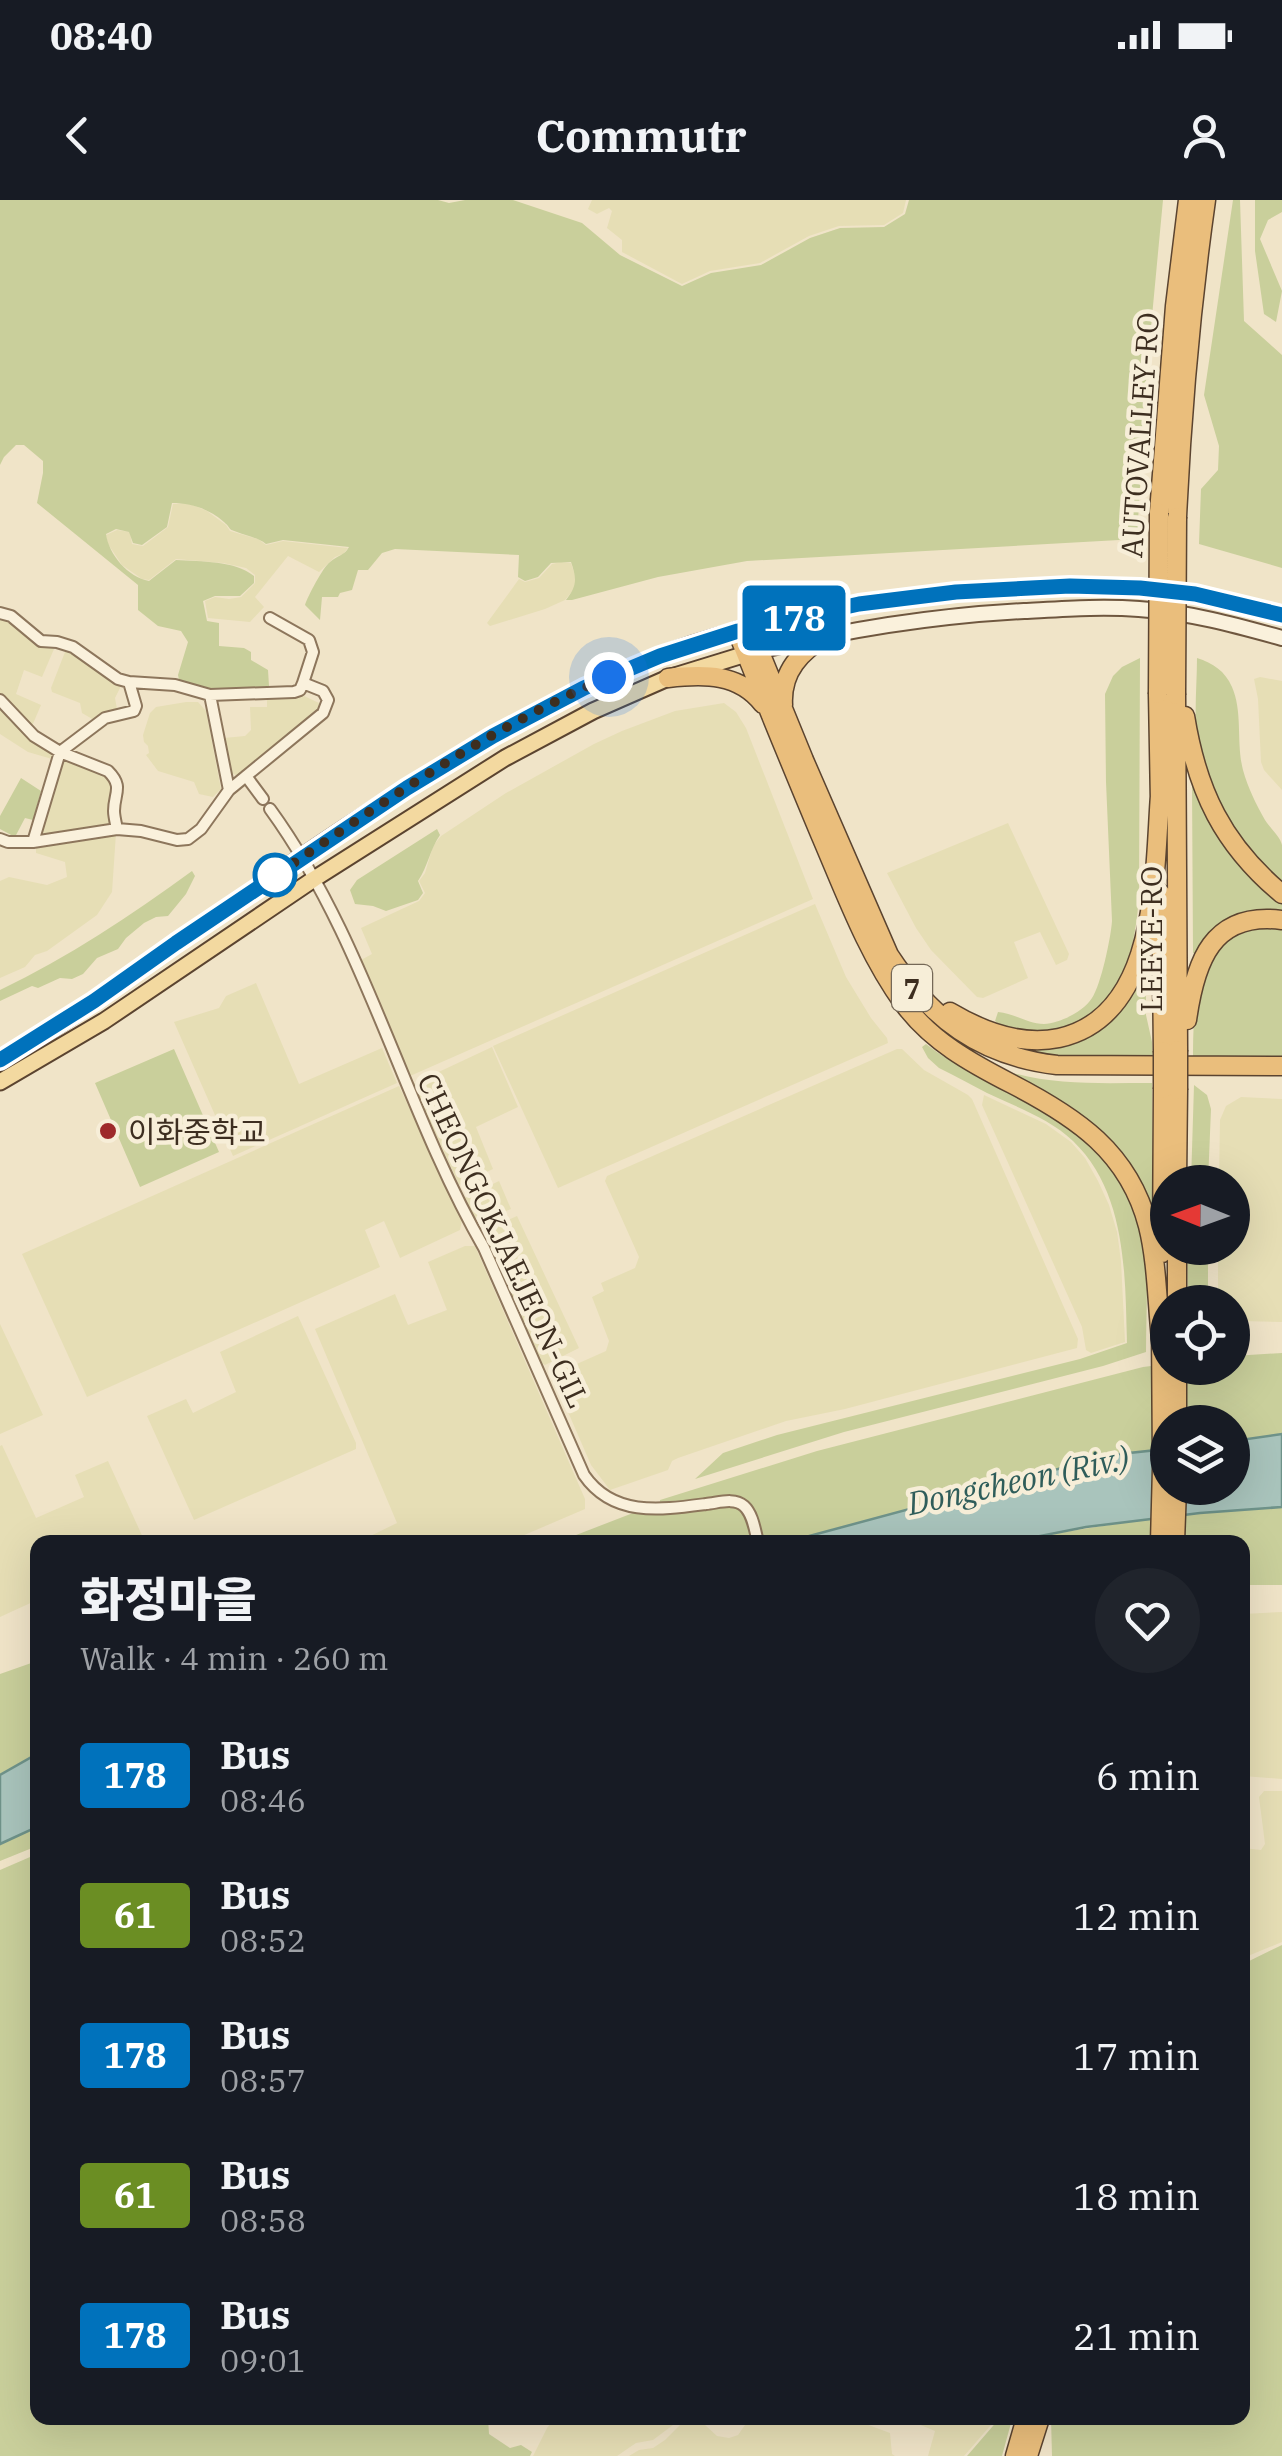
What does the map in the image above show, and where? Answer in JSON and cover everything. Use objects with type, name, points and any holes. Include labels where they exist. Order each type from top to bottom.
[{"type":"highway","name":"AUTOVALLEY-RO","points":[[1172,695],[1168,515],[1171,341],[1188,200]]},
{"type":"highway","name":"AUTOVALLEY-RO","points":[[1160,794],[1176,622],[1168,515],[1206,200]]},
{"type":"highway","name":"7","points":[[744,630],[849,904],[885,977],[907,1008],[947,1048],[1056,1107],[1117,1160],[1140,1200],[1148,1226],[1155,1285]]},
{"type":"highway","points":[[776,710],[799,656],[828,636]]},
{"type":"highway","name":"7","points":[[668,678],[693,675],[731,680],[776,710],[889,956],[907,983],[947,1023],[988,1047],[1058,1066],[1282,1066]]},
{"type":"highway","points":[[1172,695],[1211,808],[1248,863],[1282,894]]},
{"type":"highway","name":"LEEYE-RO","points":[[1172,695],[1175,1051]]},
{"type":"highway","points":[[889,956],[934,1001],[988,1032],[1053,1039],[1094,1024],[1124,992],[1142,948],[1155,868],[1160,794]]},
{"type":"highway","name":"LEEYE-RO","points":[[1160,794],[1175,1051]]},
{"type":"highway","points":[[1163,1285],[1170,1089],[1175,1051],[1196,973],[1211,943],[1235,924],[1282,920]]},
{"type":"highway","points":[[870,947],[915,1008],[962,1044],[1006,1064],[1056,1074],[1282,1075]]},
{"type":"highway","points":[[1170,1089],[1177,1165]]},
{"type":"highway","name":"7","points":[[1160,1535],[1161,1385]]},
{"type":"highway","points":[[1175,1535],[1176,1505]]},
{"type":"highway","points":[[1015,2456],[1024,2425]]},
{"type":"highway","points":[[1028,2456],[1038,2425]]},
{"type":"main road","points":[[0,1060],[436,770],[584,688],[660,656],[744,630],[878,602],[956,592],[1070,586],[1140,588],[1195,594],[1282,615]]},
{"type":"main road","points":[[668,678],[753,652],[863,628],[960,614],[1139,609],[1195,616],[1282,638]]},
{"type":"main road","name":"7","points":[[0,1082],[104,1020],[314,879],[505,758],[593,710],[668,678]]},
{"type":"street","points":[[0,613],[11,616],[41,642],[73,647],[118,679],[175,685],[210,695],[300,690],[312,652],[310,640],[270,618]]},
{"type":"street","points":[[33,842],[60,752],[105,718],[134,710],[129,682]]},
{"type":"street","points":[[0,839],[33,842],[117,829],[188,839],[201,829],[229,790],[323,713],[327,695],[303,683]]},
{"type":"street","points":[[210,695],[229,790]]},
{"type":"street","points":[[0,700],[34,736],[114,777],[118,794],[114,814],[117,829]]},
{"type":"street","points":[[246,776],[263,799]]},
{"type":"street","name":"CHEONGOKJAEJEON-GIL","points":[[270,810],[314,879],[356,966],[403,1079],[492,1266],[576,1458],[593,1487],[610,1500],[630,1506],[658,1508],[735,1502],[745,1507],[756,1535]]},
{"type":"shaded area","points":[[592,200],[906,200],[903,213],[884,225],[839,226],[809,236],[760,263],[710,271],[682,284],[622,252],[622,240],[607,228],[612,211],[609,208],[597,214],[588,209]]},
{"type":"shaded area","points":[[188,503],[207,511],[230,531],[266,545],[283,541],[348,548],[319,572],[288,556],[255,597],[264,607],[250,622],[208,618],[205,601],[241,597],[255,583],[255,575],[246,568],[223,563],[176,559],[149,580],[142,579],[122,565],[106,535],[117,530],[130,532],[132,544],[143,546],[168,527],[173,504]]},
{"type":"shaded area","points":[[571,563],[576,578],[574,589],[565,600],[490,626],[487,623],[519,579],[525,582],[539,578],[552,564]]},
{"type":"shaded area","points":[[0,615],[39,645],[54,649],[42,677],[24,670],[16,694],[41,705],[32,726],[0,694]]},
{"type":"shaded area","points":[[69,650],[121,686],[115,698],[117,709],[94,720],[82,713],[80,703],[52,692]]},
{"type":"shaded area","points":[[1254,679],[1282,681],[1282,790],[1261,762]]},
{"type":"shaded area","points":[[302,695],[319,703],[320,708],[239,776],[230,773],[224,738],[245,736],[251,730],[250,707],[267,707],[267,700]]},
{"type":"shaded area","points":[[198,702],[206,711],[221,789],[213,797],[199,794],[194,782],[158,771],[146,755],[148,746],[143,735],[150,713],[156,707]]},
{"type":"shaded area","points":[[724,703],[736,712],[746,728],[813,899],[410,1076],[361,960],[372,954],[361,928],[419,901],[425,893],[419,881],[441,836],[506,793],[622,731],[675,711]]},
{"type":"shaded area","points":[[0,708],[52,759],[28,752],[0,734]]},
{"type":"shaded area","points":[[63,758],[107,775],[114,787],[110,827],[41,838]]},
{"type":"shaded area","points":[[1008,823],[1069,954],[1067,960],[1056,965],[1040,932],[1014,942],[1028,978],[983,998],[977,997],[931,950],[887,873]]},
{"type":"shaded area","points":[[116,833],[112,892],[97,915],[47,951],[35,955],[25,967],[0,978],[0,881],[9,877],[47,885],[67,877],[65,862],[36,853],[36,845]]},
{"type":"shaded area","points":[[815,904],[846,977],[888,1043],[558,1188],[493,1046]]},
{"type":"shaded area","points":[[256,983],[299,1084],[382,1048],[397,1083],[233,1156],[174,1022],[219,1008],[226,996]]},
{"type":"shaded area","points":[[492,1047],[518,1107],[476,1127],[493,1169],[459,1185],[413,1084]]},
{"type":"shaded area","points":[[897,1049],[972,1099],[1078,1339],[1077,1348],[786,1421],[678,1458],[668,1470],[610,1490],[591,1465],[552,1375],[606,1351],[609,1341],[592,1297],[604,1291],[601,1283],[635,1268],[639,1257],[605,1181],[607,1176]]},
{"type":"shaded area","points":[[399,1086],[462,1220],[460,1230],[400,1258],[384,1221],[365,1230],[380,1267],[87,1397],[22,1254]]},
{"type":"shaded area","points":[[984,1095],[1046,1124],[1085,1158],[1109,1205],[1117,1232],[1125,1342],[1091,1353],[1086,1350],[1082,1327],[982,1105]]},
{"type":"shaded area","points":[[1241,1097],[1282,1099],[1282,1322],[1250,1321],[1250,1285],[1218,1285],[1218,1265],[1250,1265],[1250,1165],[1219,1165],[1220,1120],[1226,1106]]},
{"type":"shaded area","points":[[499,1181],[511,1209],[485,1219],[476,1218],[464,1198]]},
{"type":"shaded area","points":[[517,1216],[579,1348],[545,1365],[484,1235],[485,1230]]},
{"type":"shaded area","points":[[465,1246],[475,1246],[585,1499],[585,1509],[524,1535],[372,1535],[397,1523],[315,1329],[395,1294],[408,1325],[447,1310],[428,1262]]},
{"type":"shaded area","points":[[298,1316],[356,1449],[194,1520],[147,1416],[186,1399],[193,1413],[236,1392],[220,1352]]},
{"type":"shaded area","points":[[0,1324],[43,1415],[0,1434]]},
{"type":"shaded area","points":[[0,1446],[36,1518],[84,1497],[75,1475],[108,1461],[142,1535],[30,1535],[30,1603],[0,1617]]},
{"type":"shaded area","points":[[1282,1612],[1282,1779],[1250,1777],[1250,1614]]},
{"type":"shaded area","points":[[1264,1791],[1282,1791],[1282,1942],[1250,1955],[1250,1849],[1261,1850],[1265,1844],[1259,1797]]},
{"type":"shaded area","points":[[673,2425],[653,2440],[636,2443],[617,2456],[533,2456],[547,2428]]},
{"type":"shaded area","points":[[680,2425],[705,2425],[717,2436],[729,2438],[738,2435],[745,2425],[868,2425],[890,2433],[895,2456],[629,2456],[665,2440]]},
{"type":"shaded area","points":[[921,2425],[991,2425],[964,2456],[928,2456],[935,2431]]},
{"type":"green space","points":[[0,200],[513,200],[582,223],[620,255],[682,286],[711,273],[761,265],[810,238],[840,228],[884,227],[905,214],[909,200],[1163,200],[1146,380],[1137,539],[747,561],[658,577],[572,600],[566,600],[575,582],[571,562],[551,563],[538,577],[525,581],[518,577],[519,555],[395,549],[382,553],[368,570],[358,570],[352,590],[338,597],[322,597],[320,620],[305,605],[327,565],[349,547],[283,540],[266,544],[232,530],[206,510],[172,503],[167,527],[142,545],[133,543],[129,532],[116,529],[106,534],[111,550],[127,570],[149,581],[176,560],[227,564],[254,576],[254,583],[240,596],[215,596],[203,601],[207,621],[219,623],[219,646],[251,652],[251,660],[268,670],[269,686],[209,688],[179,680],[188,642],[181,631],[158,626],[138,610],[138,585],[37,503],[43,461],[24,445],[16,445],[0,465]]},
{"type":"green space","points":[[1233,200],[1240,200],[1244,321],[1282,355],[1282,568],[1199,544],[1201,489],[1218,470],[1219,446],[1204,395]]},
{"type":"green space","points":[[1255,200],[1282,200],[1282,212],[1268,220],[1260,239],[1282,291],[1276,322],[1264,314],[1255,251]]},
{"type":"green space","points":[[1140,658],[1139,894],[1126,966],[1104,1004],[1087,1018],[1066,1027],[1040,1031],[1005,1027],[995,1021],[998,1012],[1044,1024],[1071,1016],[1088,1003],[1099,983],[1112,921],[1105,694],[1113,676]]},
{"type":"green space","points":[[1197,658],[1218,668],[1232,687],[1243,770],[1258,808],[1281,842],[1282,884],[1238,836],[1207,781],[1196,727]]},
{"type":"green space","points":[[21,778],[41,791],[33,820],[25,818],[15,837],[0,829],[0,816]]},
{"type":"green space","points":[[1192,784],[1240,864],[1282,904],[1282,913],[1270,911],[1197,954],[1193,953]]},
{"type":"green space","points":[[437,829],[440,835],[418,881],[423,893],[418,900],[386,911],[355,904],[350,890],[357,880]]},
{"type":"green space","points":[[192,871],[195,876],[186,894],[168,916],[144,923],[118,949],[97,958],[83,974],[72,979],[60,978],[38,988],[32,986],[0,1001],[0,990],[99,935]]},
{"type":"green space","points":[[1282,926],[1282,1061],[1193,1061],[1199,986],[1214,952],[1226,939],[1243,930]]},
{"type":"green space","points":[[1138,977],[1146,977],[1146,1015],[1153,1059],[1070,1060],[1018,1052],[1008,1041],[1057,1043]]},
{"type":"green space","points":[[926,1044],[1076,1133],[1095,1149],[1124,1186],[1142,1232],[1146,1259],[1146,1352],[844,1432],[695,1479],[723,1453],[777,1435],[1080,1359],[1127,1343],[1120,1236],[1104,1185],[1091,1162],[1054,1126],[939,1068],[922,1047]]},
{"type":"green space","points":[[174,1049],[219,1152],[140,1187],[95,1083]]},
{"type":"green space","points":[[1006,1071],[1060,1081],[1152,1083],[1150,1207],[1139,1183]]},
{"type":"green space","points":[[1194,1085],[1207,1095],[1211,1109],[1209,1165],[1192,1165]]},
{"type":"green space","points":[[1187,1265],[1208,1265],[1208,1285],[1188,1285]]},
{"type":"green space","points":[[1282,1353],[1282,1434],[1250,1439],[1250,1405],[1150,1405],[1150,1451],[1110,1455],[813,1535],[576,1535],[633,1513],[726,1506],[754,1516],[742,1497],[660,1504],[660,1500],[817,1451],[1150,1366],[1150,1385],[1250,1385],[1250,1355]]},
{"type":"green space","points":[[1282,1507],[1282,1585],[1250,1585],[1250,1535],[1050,1535],[1146,1520]]},
{"type":"green space","points":[[30,1663],[30,1758],[0,1775],[0,1674]]},
{"type":"green space","points":[[30,1830],[30,1849],[0,1861],[0,1844]]},
{"type":"green space","points":[[30,1857],[30,2425],[488,2425],[489,2434],[510,2448],[521,2445],[532,2452],[530,2456],[0,2456],[0,1870]]},
{"type":"green space","points":[[1282,1945],[1282,2456],[1052,2456],[1051,2425],[1250,2425],[1250,1961]]},
{"type":"green space","points":[[994,2425],[1010,2425],[1002,2456],[967,2456]]},
{"type":"water","name":"Dongcheon (Riv.)","points":[[1282,1434],[1282,1507],[1200,1513],[1045,1535],[813,1535],[1110,1455],[1150,1451],[1150,1505],[1250,1505],[1250,1439]]},
{"type":"water","points":[[30,1758],[30,1830],[0,1844],[0,1775]]},
{"type":"bus line","name":"178","points":[[0,1060],[94,1001],[407,788],[584,688],[660,656],[738,631],[859,604],[956,592],[1070,586],[1140,588],[1195,594],[1282,615]]},
{"type":"place","name":"이화중학교","points":[[108,1131]]},
{"type":"route","points":[[275,875],[270,879],[493,736],[609,677]]}]
